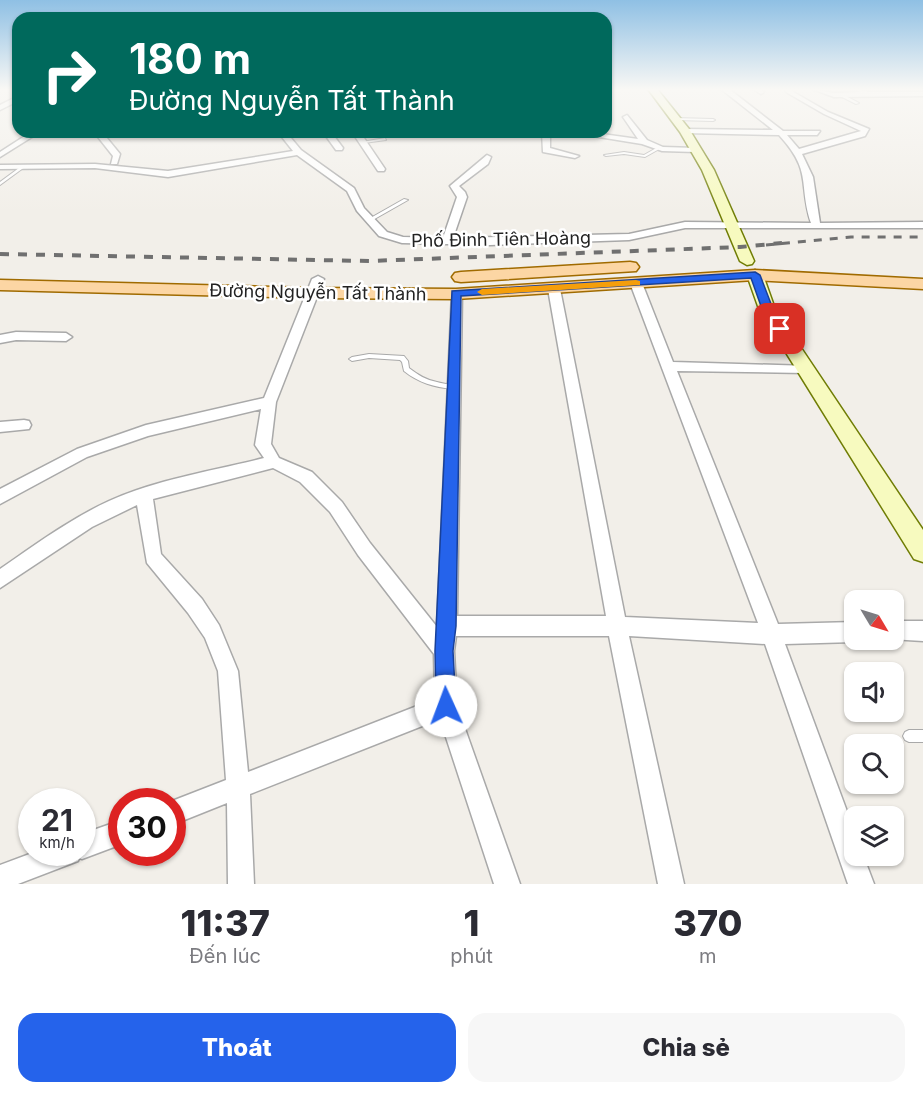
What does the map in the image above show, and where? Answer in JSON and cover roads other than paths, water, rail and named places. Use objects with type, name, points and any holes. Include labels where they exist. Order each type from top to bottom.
[{"type":"main road","name":"Đường Nguyễn Tất Thành","points":[[0,271],[456,294],[551,283],[751,268],[923,272]]},
{"type":"main road","name":"Đường Nguyễn Tất Thành","points":[[0,285],[315,286],[456,277],[551,283],[636,283],[751,268],[923,284]]},
{"type":"street","points":[[636,130],[644,142]]},
{"type":"street","points":[[814,130],[826,145]]},
{"type":"street","points":[[799,152],[862,134],[866,131],[864,130]]},
{"type":"street","points":[[685,131],[817,133]]},
{"type":"street","points":[[685,131],[708,170],[767,309],[923,551]]},
{"type":"street","points":[[778,132],[799,152],[808,172],[812,214],[816,225]]},
{"type":"street","points":[[0,155],[27,138]]},
{"type":"street","points":[[103,138],[117,156],[114,162]]},
{"type":"street","name":"Phố Đinh Tiên Hoàng","points":[[286,138],[298,152],[351,190],[360,209],[383,234],[414,242],[629,237],[685,225],[923,225]]},
{"type":"street","points":[[332,138],[339,148]]},
{"type":"street","points":[[361,138],[381,169]]},
{"type":"street","points":[[546,138],[546,150],[575,156]]},
{"type":"street","points":[[612,138],[644,142],[659,148],[696,150]]},
{"type":"street","points":[[0,167],[95,166],[168,174],[298,152]]},
{"type":"street","points":[[447,242],[462,197],[461,192],[454,186],[485,162],[488,157]]},
{"type":"street","points":[[551,283],[617,626],[671,884]]},
{"type":"street","points":[[636,283],[772,634],[861,884]]},
{"type":"street","points":[[315,286],[269,402],[263,446],[274,462],[306,477],[336,507],[364,549],[444,651]]},
{"type":"street","points":[[456,294],[447,626],[444,651],[446,706],[507,884]]},
{"type":"street","points":[[0,339],[16,336],[66,338]]},
{"type":"street","points":[[669,366],[805,369]]},
{"type":"street","points":[[0,497],[82,453],[146,431],[269,402]]},
{"type":"street","points":[[0,427],[24,425]]},
{"type":"street","points":[[0,579],[77,526],[117,506],[144,496],[274,462]]},
{"type":"street","points":[[144,496],[153,557],[195,606],[212,632],[228,671],[238,788],[241,884]]},
{"type":"street","points":[[447,626],[617,626],[772,634],[844,632]]},
{"type":"street","points":[[904,631],[923,631]]},
{"type":"street","points":[[186,808],[446,706]]},
{"type":"street","points":[[0,878],[32,866]]},
{"type":"lane","points":[[364,142],[385,139]]},
{"type":"lane","points":[[606,155],[624,153],[645,156],[659,148]]},
{"type":"lane","points":[[0,184],[24,166]]},
{"type":"lane","points":[[369,220],[406,200]]},
{"type":"lane","points":[[352,359],[369,356],[402,358],[406,369],[422,380],[431,384],[453,387]]},
{"type":"lane","points":[[909,736],[923,736]]},
{"type":"railway","points":[[766,245],[851,237],[923,237]]},
{"type":"railway","points":[[0,254],[369,261],[740,247],[782,243]]}]
